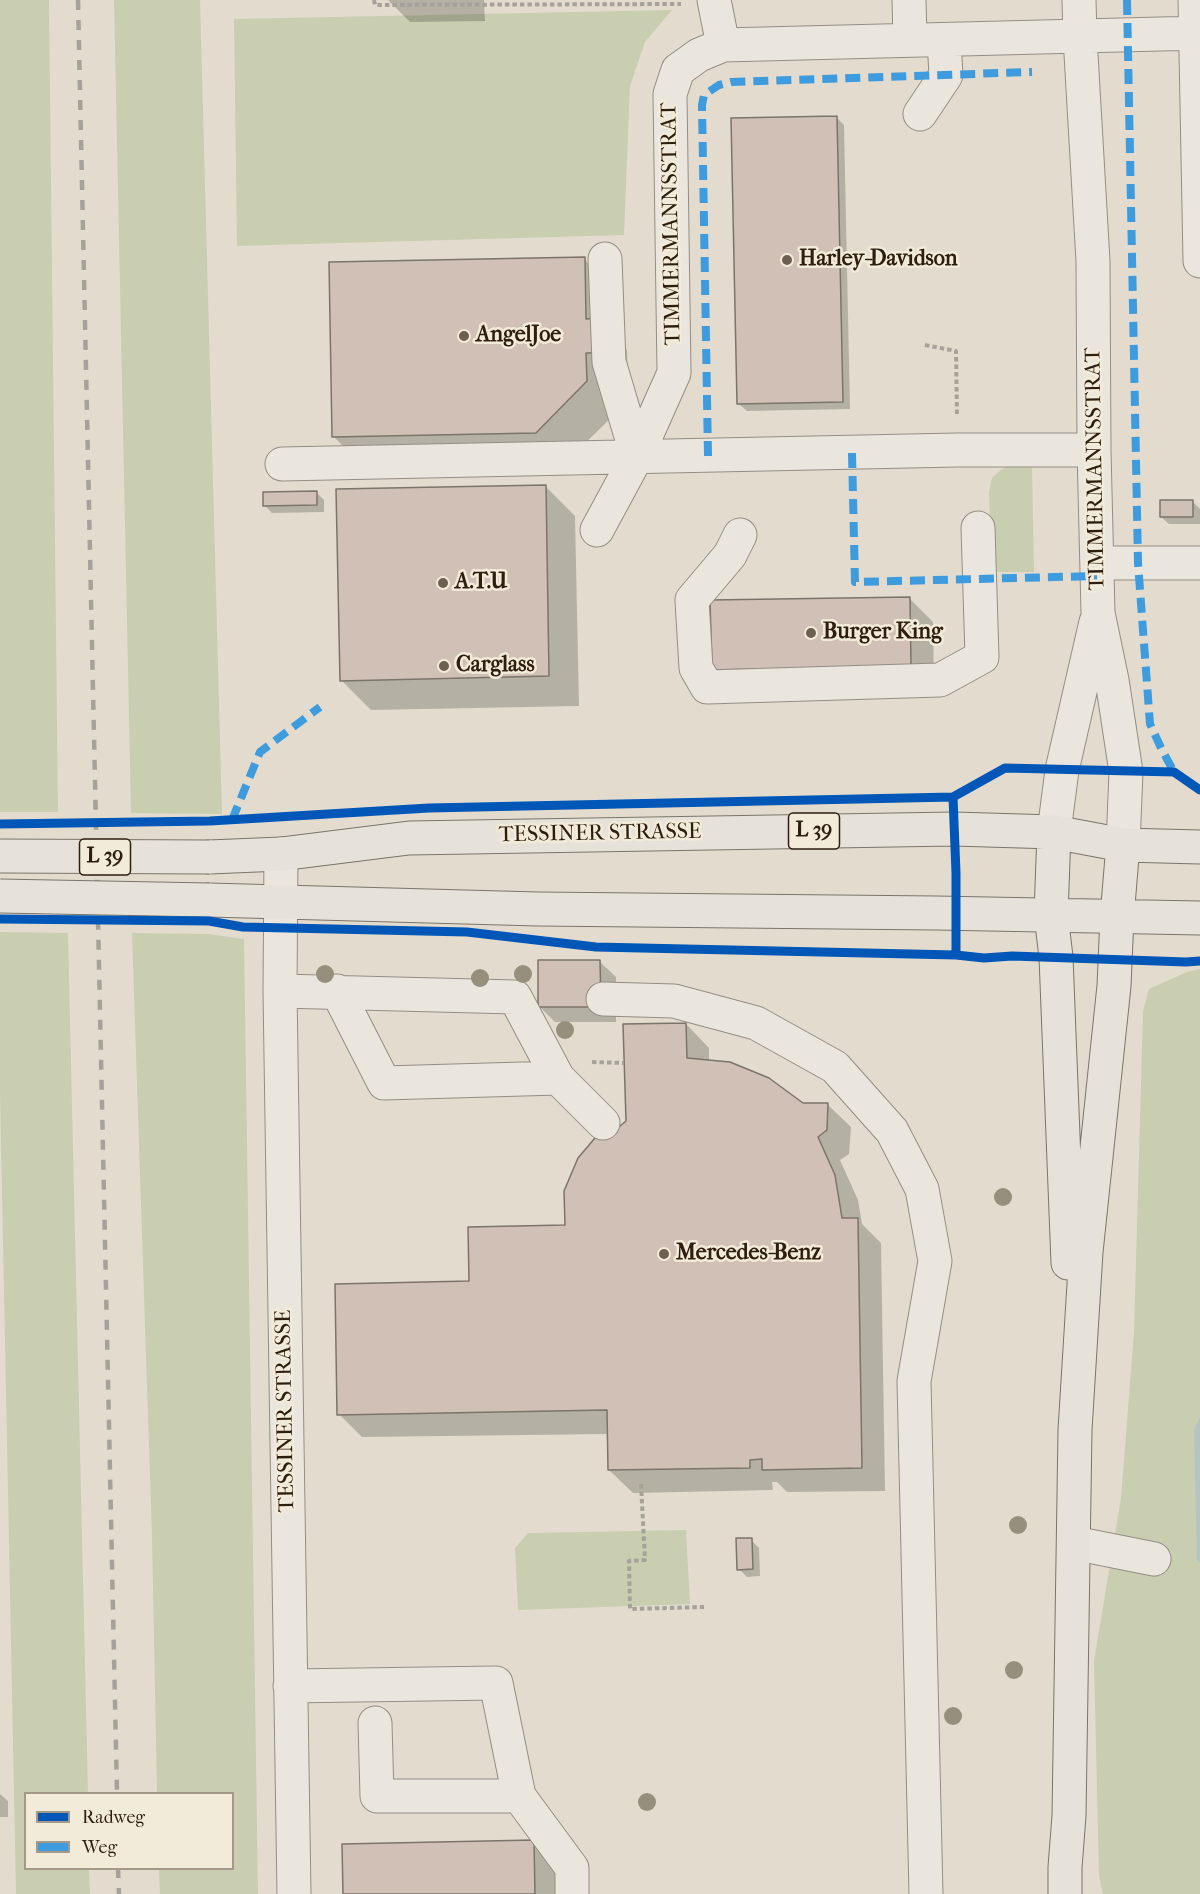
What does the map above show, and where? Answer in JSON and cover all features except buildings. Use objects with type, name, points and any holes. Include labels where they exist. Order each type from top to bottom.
[{"type":"main road","name":"TESSINER STRASSE","points":[[0,856],[209,857],[280,854],[409,838],[954,829],[1054,832],[1123,845],[1200,847]]},
{"type":"main road","name":"TIMMERMANNSSTRAT","points":[[1054,832],[1051,915],[1056,957],[1075,1430]]},
{"type":"main road","points":[[1065,1894],[1070,1816],[1075,1430],[1086,1252],[1114,986],[1123,845]]},
{"type":"main road","name":"L 39","points":[[0,896],[209,900],[280,914],[538,909],[1117,917]]},
{"type":"main road","points":[[1117,917],[1200,918]]},
{"type":"main road","points":[[1070,1816],[1084,1894]]},
{"type":"street","points":[[909,0],[910,40]]},
{"type":"street","name":"TIMMERMANNSSTRAT","points":[[1079,0],[1093,261],[1098,613],[1112,680],[1126,772],[1123,845]]},
{"type":"street","points":[[1195,0],[1198,33],[1200,261]]},
{"type":"street","points":[[715,2],[723,45]]},
{"type":"street","points":[[1080,37],[1142,33],[1198,33]]},
{"type":"street","name":"TIMMERMANNSSTRAT","points":[[597,530],[637,456],[674,373],[670,94],[678,70],[699,55],[723,45],[1080,37]]},
{"type":"street","points":[[920,114],[946,75],[944,40]]},
{"type":"street","points":[[605,259],[609,362],[637,456]]},
{"type":"street","points":[[282,464],[973,450],[1094,450]]},
{"type":"street","points":[[740,535],[730,555],[692,600],[696,668],[707,687],[940,680],[982,657],[978,528]]},
{"type":"street","points":[[1097,563],[1200,563]]},
{"type":"street","name":"TIMMERMANNSSTRAT","points":[[1054,832],[1062,770],[1098,613]]},
{"type":"street","name":"TESSINER STRASSE","points":[[280,854],[279,991],[294,1894]]},
{"type":"street","points":[[279,991],[515,997],[558,1078],[603,1123]]},
{"type":"street","points":[[337,991],[384,1083],[558,1078]]},
{"type":"street","points":[[603,999],[674,1001],[756,1023],[835,1067],[892,1131],[922,1189],[935,1261],[914,1381],[926,1894]]},
{"type":"street","points":[[1074,1544],[1154,1559]]},
{"type":"street","points":[[290,1686],[496,1683],[519,1796],[572,1868],[572,1894]]},
{"type":"street","points":[[375,1723],[377,1796],[519,1796]]},
{"type":"path","points":[[374,0],[375,5],[715,2]]},
{"type":"path","points":[[925,345],[956,351],[973,450]]},
{"type":"path","points":[[641,1484],[645,1560],[629,1561],[630,1610],[704,1607]]},
{"type":"green space","points":[[0,0],[49,0],[58,812],[0,812]]},
{"type":"green space","points":[[114,0],[200,0],[222,814],[131,813]]},
{"type":"green space","points":[[672,10],[645,42],[630,86],[624,235],[237,246],[234,19]]},
{"type":"green space","points":[[1013,465],[1032,465],[1034,572],[991,572],[989,492],[992,478],[1002,469]]},
{"type":"green space","points":[[0,932],[68,933],[88,1792],[24,1792],[24,1870],[89,1870],[90,1894],[16,1894],[0,1092]]},
{"type":"green space","points":[[132,933],[209,934],[244,939],[258,1894],[160,1894],[159,1870],[234,1870],[234,1792],[157,1792],[152,1537]]},
{"type":"green space","points":[[1200,969],[1200,1894],[1103,1894],[1099,1876],[1094,1661],[1121,1498],[1134,1332],[1143,1011],[1149,989],[1187,972]]},
{"type":"green space","points":[[686,1530],[690,1604],[518,1610],[515,1548],[528,1533]]},
{"type":"shaded area","points":[[1200,1417],[1200,1563],[1197,1560],[1194,1430]]},
{"type":"railway","points":[[78,0],[117,1792]]},
{"type":"railway","points":[[118,1870],[119,1894]]},
{"type":"marked path","points":[[1127,0],[1138,563],[1150,724],[1174,772],[1178,775]]},
{"type":"marked path","points":[[708,456],[702,105],[704,95],[719,85],[731,82],[1032,72]]},
{"type":"marked path","points":[[852,453],[855,582],[1097,576]]},
{"type":"marked path","points":[[232,820],[260,752],[320,707]]},
{"type":"cycle path","points":[[0,824],[210,821],[429,808],[953,797],[1005,768],[1174,772],[1200,790]]},
{"type":"cycle path","points":[[953,797],[956,955]]},
{"type":"cycle path","points":[[0,919],[209,921],[243,927],[467,932],[596,947],[956,955],[984,958],[1012,956],[1200,961]]},
{"type":"place","name":"Harley-Davidson","points":[[787,260]]},
{"type":"place","name":"AngelJoe","points":[[464,336]]},
{"type":"place","name":"A.T.U","points":[[443,583]]},
{"type":"place","name":"Burger King","points":[[811,633]]},
{"type":"place","name":"Carglass","points":[[444,666]]},
{"type":"place","name":"Mercedes-Benz","points":[[664,1254]]}]
